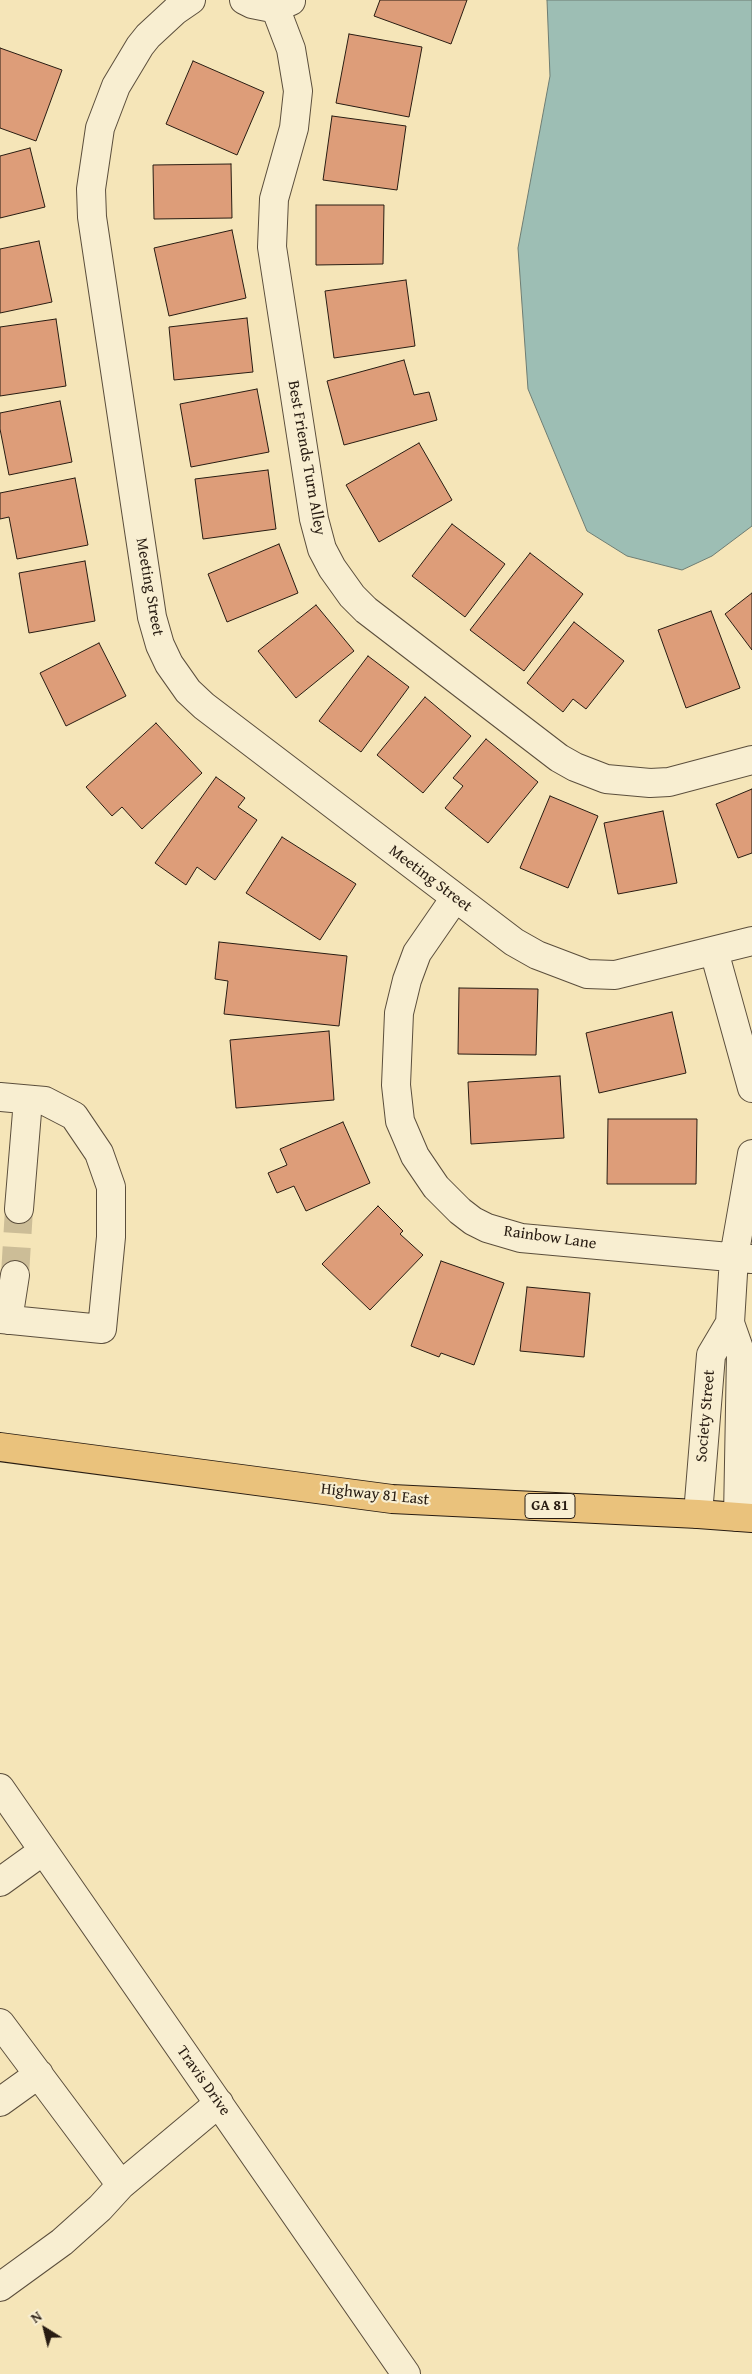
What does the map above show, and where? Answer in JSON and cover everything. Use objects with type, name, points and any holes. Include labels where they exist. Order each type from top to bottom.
[{"type":"main road","name":"Highway 81 East","points":[[3,1445],[392,1499],[745,1518]]},
{"type":"street","name":"Meeting Street","points":[[191,0],[175,11],[148,36],[132,58],[116,86],[100,128],[91,189],[95,236],[157,636],[175,674],[195,699],[455,898],[514,942],[531,952],[587,974],[607,976],[625,974],[752,941]]},
{"type":"street","name":"Best Friends Turn Alley","points":[[244,0],[260,6],[284,3],[298,91],[294,128],[274,199],[272,247],[314,519],[322,549],[332,568],[352,596],[366,610],[559,758],[575,768],[606,779],[650,783],[669,782],[752,760]]},
{"type":"street","name":"Rainbow Lane","points":[[455,898],[417,954],[407,980],[399,1013],[396,1085],[400,1121],[415,1156],[436,1187],[473,1221],[487,1228],[521,1238],[743,1258]]},
{"type":"street","points":[[714,951],[752,1088]]},
{"type":"street","points":[[0,1097],[45,1101],[74,1116],[99,1153],[112,1187],[111,1237],[102,1329],[4,1320],[14,1275]]},
{"type":"street","points":[[19,1209],[28,1100]]},
{"type":"street","name":"Society Street","points":[[698,1514],[711,1355],[730,1323],[743,1258],[752,1154]]},
{"type":"street","name":"Society Street","points":[[730,1323],[741,1354],[745,1518]]},
{"type":"street","name":"Travis Drive","points":[[0,1788],[406,2374]]},
{"type":"street","points":[[0,1882],[43,1851]]},
{"type":"street","points":[[0,2023],[121,2185]]},
{"type":"street","points":[[0,2102],[39,2074]]},
{"type":"street","points":[[0,2287],[62,2242],[100,2208],[121,2185],[218,2103]]},
{"type":"water","points":[[547,0],[752,0],[752,526],[712,556],[682,570],[627,556],[587,531],[528,389],[518,248],[550,76]]},
{"type":"building","points":[[380,0],[467,0],[451,44],[374,16]]},
{"type":"building","points":[[349,34],[422,47],[409,117],[336,103]]},
{"type":"building","points":[[0,48],[62,70],[36,141],[0,128]]},
{"type":"building","points":[[193,61],[264,92],[237,155],[166,124]]},
{"type":"building","points":[[332,116],[406,126],[397,190],[323,180]]},
{"type":"building","points":[[30,148],[45,207],[0,218],[0,156]]},
{"type":"building","points":[[231,164],[232,218],[154,219],[153,165]]},
{"type":"building","points":[[316,205],[384,205],[383,264],[316,265]]},
{"type":"building","points":[[232,230],[246,298],[169,316],[154,248]]},
{"type":"building","points":[[39,241],[52,302],[0,313],[0,249]]},
{"type":"building","points":[[406,280],[415,346],[334,358],[325,291]]},
{"type":"building","points":[[247,318],[253,372],[174,380],[169,327]]},
{"type":"building","points":[[56,319],[66,386],[0,396],[0,327]]},
{"type":"building","points":[[404,360],[414,395],[429,392],[437,420],[344,445],[327,381]]},
{"type":"building","points":[[257,389],[269,452],[191,467],[180,404]]},
{"type":"building","points":[[60,401],[72,462],[9,475],[0,429],[0,413]]},
{"type":"building","points":[[419,443],[452,500],[379,542],[346,485]]},
{"type":"building","points":[[268,470],[276,529],[203,539],[195,479]]},
{"type":"building","points":[[75,478],[88,545],[17,559],[9,517],[0,519],[0,493]]},
{"type":"building","points":[[452,524],[505,564],[465,617],[412,576]]},
{"type":"building","points":[[279,544],[298,593],[227,622],[208,574]]},
{"type":"building","points":[[530,553],[583,594],[524,671],[470,630]]},
{"type":"building","points":[[85,561],[95,621],[29,633],[19,573]]},
{"type":"building","points":[[752,593],[752,650],[725,614]]},
{"type":"building","points":[[316,605],[354,651],[296,698],[258,651]]},
{"type":"building","points":[[711,611],[740,688],[686,708],[658,630]]},
{"type":"building","points":[[574,622],[624,661],[586,709],[573,699],[563,712],[527,683]]},
{"type":"building","points":[[99,643],[126,696],[66,726],[40,673]]},
{"type":"building","points":[[368,656],[409,687],[361,752],[319,721]]},
{"type":"building","points":[[425,697],[471,736],[423,793],[377,755]]},
{"type":"building","points":[[156,723],[202,773],[142,829],[122,807],[112,816],[86,787]]},
{"type":"building","points":[[486,739],[538,782],[488,843],[445,808],[463,786],[453,778]]},
{"type":"building","points":[[216,777],[245,798],[238,807],[257,820],[215,880],[197,867],[186,885],[155,863]]},
{"type":"building","points":[[752,789],[752,853],[738,858],[716,804]]},
{"type":"building","points":[[550,796],[598,816],[568,888],[520,868]]},
{"type":"building","points":[[663,811],[677,883],[618,894],[604,823]]},
{"type":"building","points":[[282,837],[356,884],[320,940],[246,893]]},
{"type":"building","points":[[219,942],[347,956],[339,1026],[224,1014],[228,981],[215,979]]},
{"type":"building","points":[[459,988],[538,989],[536,1055],[458,1054]]},
{"type":"building","points":[[672,1012],[686,1073],[599,1093],[586,1033]]},
{"type":"building","points":[[329,1031],[334,1100],[236,1108],[230,1040]]},
{"type":"building","points":[[560,1076],[564,1138],[471,1144],[468,1082]]},
{"type":"building","points":[[608,1119],[697,1119],[696,1184],[607,1184]]},
{"type":"building","points":[[343,1122],[370,1183],[306,1211],[294,1186],[277,1193],[268,1173],[287,1165],[280,1149]]},
{"type":"building","points":[[378,1206],[403,1231],[400,1234],[423,1255],[370,1310],[322,1264]]},
{"type":"building","points":[[441,1261],[504,1283],[474,1365],[441,1353],[439,1357],[411,1346]]},
{"type":"building","points":[[527,1287],[590,1293],[584,1357],[520,1351]]},
{"type":"tunnel","points":[[15,1275],[19,1209]]}]
